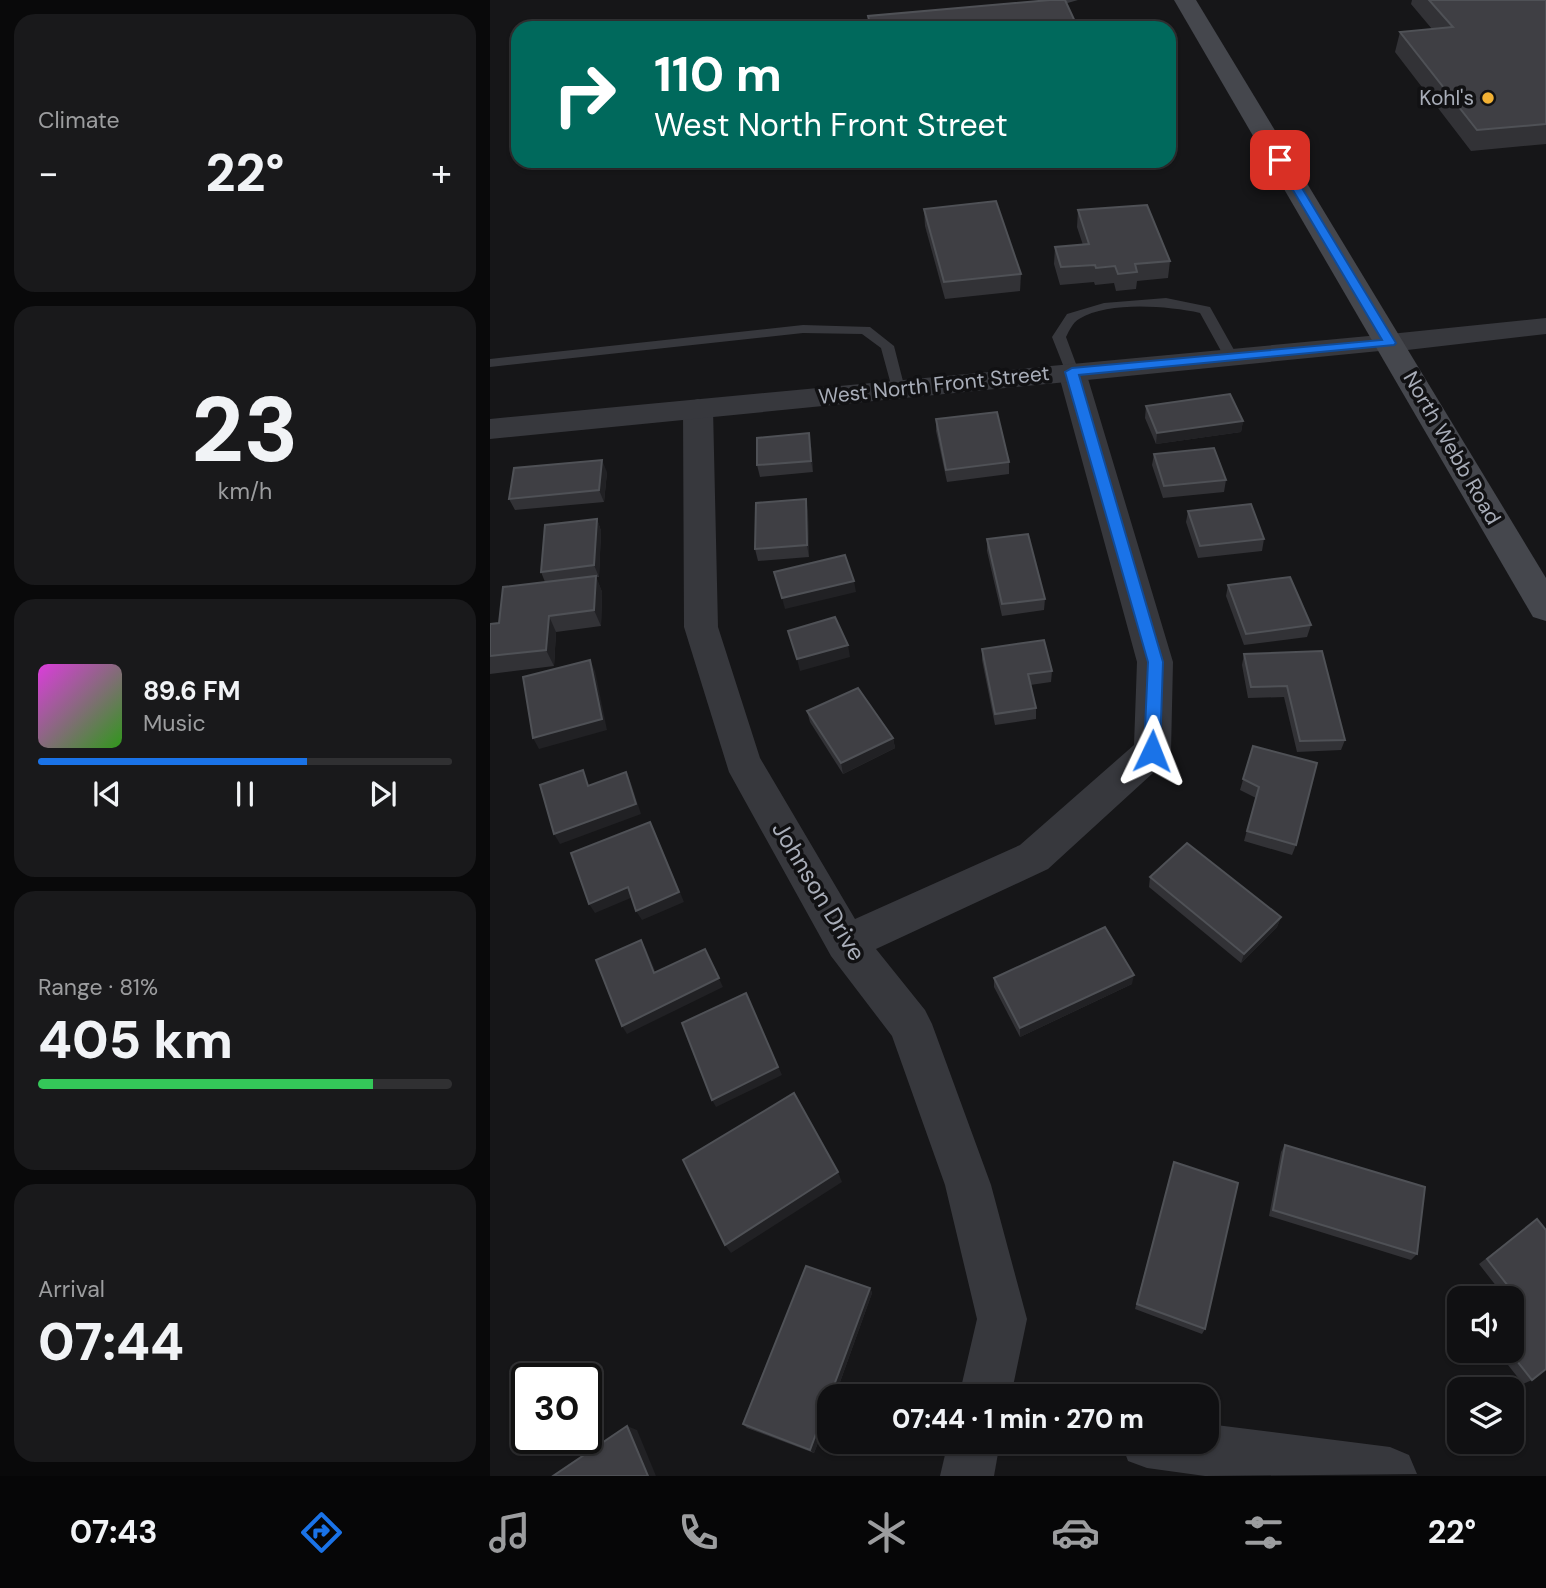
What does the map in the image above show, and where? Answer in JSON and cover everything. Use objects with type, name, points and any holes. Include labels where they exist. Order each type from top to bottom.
[{"type":"main road","name":"North Webb Road","points":[[1185,0],[1546,608]]},
{"type":"street","name":"West North Front Street","points":[[490,429],[1546,326]]},
{"type":"street","points":[[846,943],[1034,857],[1152,751],[1155,662],[1072,372]]},
{"type":"street","name":"Johnson Drive","points":[[698,409],[701,627],[742,761],[846,943],[910,1024],[968,1185],[1002,1319],[988,1384]]},
{"type":"street","points":[[1219,1451],[1390,1474]]},
{"type":"street","points":[[967,1476],[972,1454]]},
{"type":"lane","points":[[1027,9],[1054,6],[1073,0]]},
{"type":"lane","points":[[895,21],[905,20]]},
{"type":"lane","points":[[1072,372],[1059,337],[1072,317],[1104,307],[1166,302],[1205,310],[1231,357]]},
{"type":"lane","points":[[490,363],[803,329],[865,330],[887,346],[898,389]]},
{"type":"building","points":[[1065,0],[1075,21],[869,21],[868,16]]},
{"type":"building","name":"Kohl's","points":[[1429,0],[1546,0],[1546,124],[1477,130],[1400,32],[1453,27]]},
{"type":"building","points":[[996,201],[1021,274],[944,282],[924,209]]},
{"type":"building","points":[[1147,205],[1170,261],[1135,264],[1137,272],[1118,274],[1115,266],[1061,267],[1055,247],[1089,244],[1078,210]]},
{"type":"building","points":[[1230,394],[1243,421],[1157,433],[1146,406]]},
{"type":"building","points":[[997,412],[1009,462],[946,470],[936,419]]},
{"type":"building","points":[[809,433],[811,461],[757,465],[757,438]]},
{"type":"building","points":[[1214,448],[1226,480],[1164,486],[1154,454]]},
{"type":"building","points":[[602,460],[599,490],[509,499],[514,468]]},
{"type":"building","points":[[806,499],[807,545],[755,549],[756,503]]},
{"type":"building","points":[[1251,504],[1264,539],[1200,546],[1188,511]]},
{"type":"building","points":[[597,519],[594,565],[541,572],[545,525]]},
{"type":"building","points":[[1028,534],[1045,599],[1002,604],[987,539]]},
{"type":"building","points":[[845,555],[854,581],[782,598],[774,572]]},
{"type":"building","points":[[596,576],[594,610],[549,616],[546,650],[490,656],[490,624],[499,623],[503,587]]},
{"type":"building","points":[[1290,577],[1311,625],[1246,634],[1228,585]]},
{"type":"building","points":[[835,617],[848,645],[797,659],[788,631]]},
{"type":"building","points":[[1044,640],[1052,671],[1028,674],[1036,708],[995,714],[982,649]]},
{"type":"building","points":[[1322,651],[1345,740],[1300,741],[1287,686],[1251,687],[1244,654]]},
{"type":"building","points":[[590,660],[602,719],[533,738],[523,677]]},
{"type":"building","points":[[858,688],[893,738],[841,763],[807,711]]},
{"type":"building","points":[[1253,746],[1317,763],[1296,845],[1247,831],[1259,787],[1243,779]]},
{"type":"building","points":[[583,770],[588,786],[626,772],[636,804],[554,834],[540,785]]},
{"type":"building","points":[[650,822],[679,892],[636,911],[628,887],[589,904],[571,853]]},
{"type":"building","points":[[1187,843],[1281,917],[1244,954],[1150,877]]},
{"type":"building","points":[[1105,927],[1134,975],[1020,1028],[994,978]]},
{"type":"building","points":[[641,940],[654,973],[705,949],[719,978],[622,1026],[596,960]]},
{"type":"building","points":[[746,993],[778,1067],[712,1100],[682,1023]]},
{"type":"building","points":[[794,1093],[838,1172],[725,1245],[683,1160]]},
{"type":"building","points":[[1285,1145],[1425,1187],[1417,1254],[1273,1210]]},
{"type":"building","points":[[1174,1162],[1238,1183],[1205,1329],[1137,1304]]},
{"type":"building","points":[[1537,1219],[1546,1230],[1546,1369],[1532,1380],[1519,1363],[1524,1363],[1524,1286],[1508,1286],[1487,1259]]},
{"type":"building","points":[[806,1266],[870,1288],[834,1384],[817,1384],[817,1431],[810,1450],[743,1424]]},
{"type":"building","points":[[627,1426],[648,1476],[553,1476],[586,1454],[602,1454],[602,1443]]},
{"type":"place","name":"Kohl's","points":[[1488,98]]},
{"type":"route","points":[[1152,751],[1155,662],[1072,372],[1390,343],[1280,160]]}]
